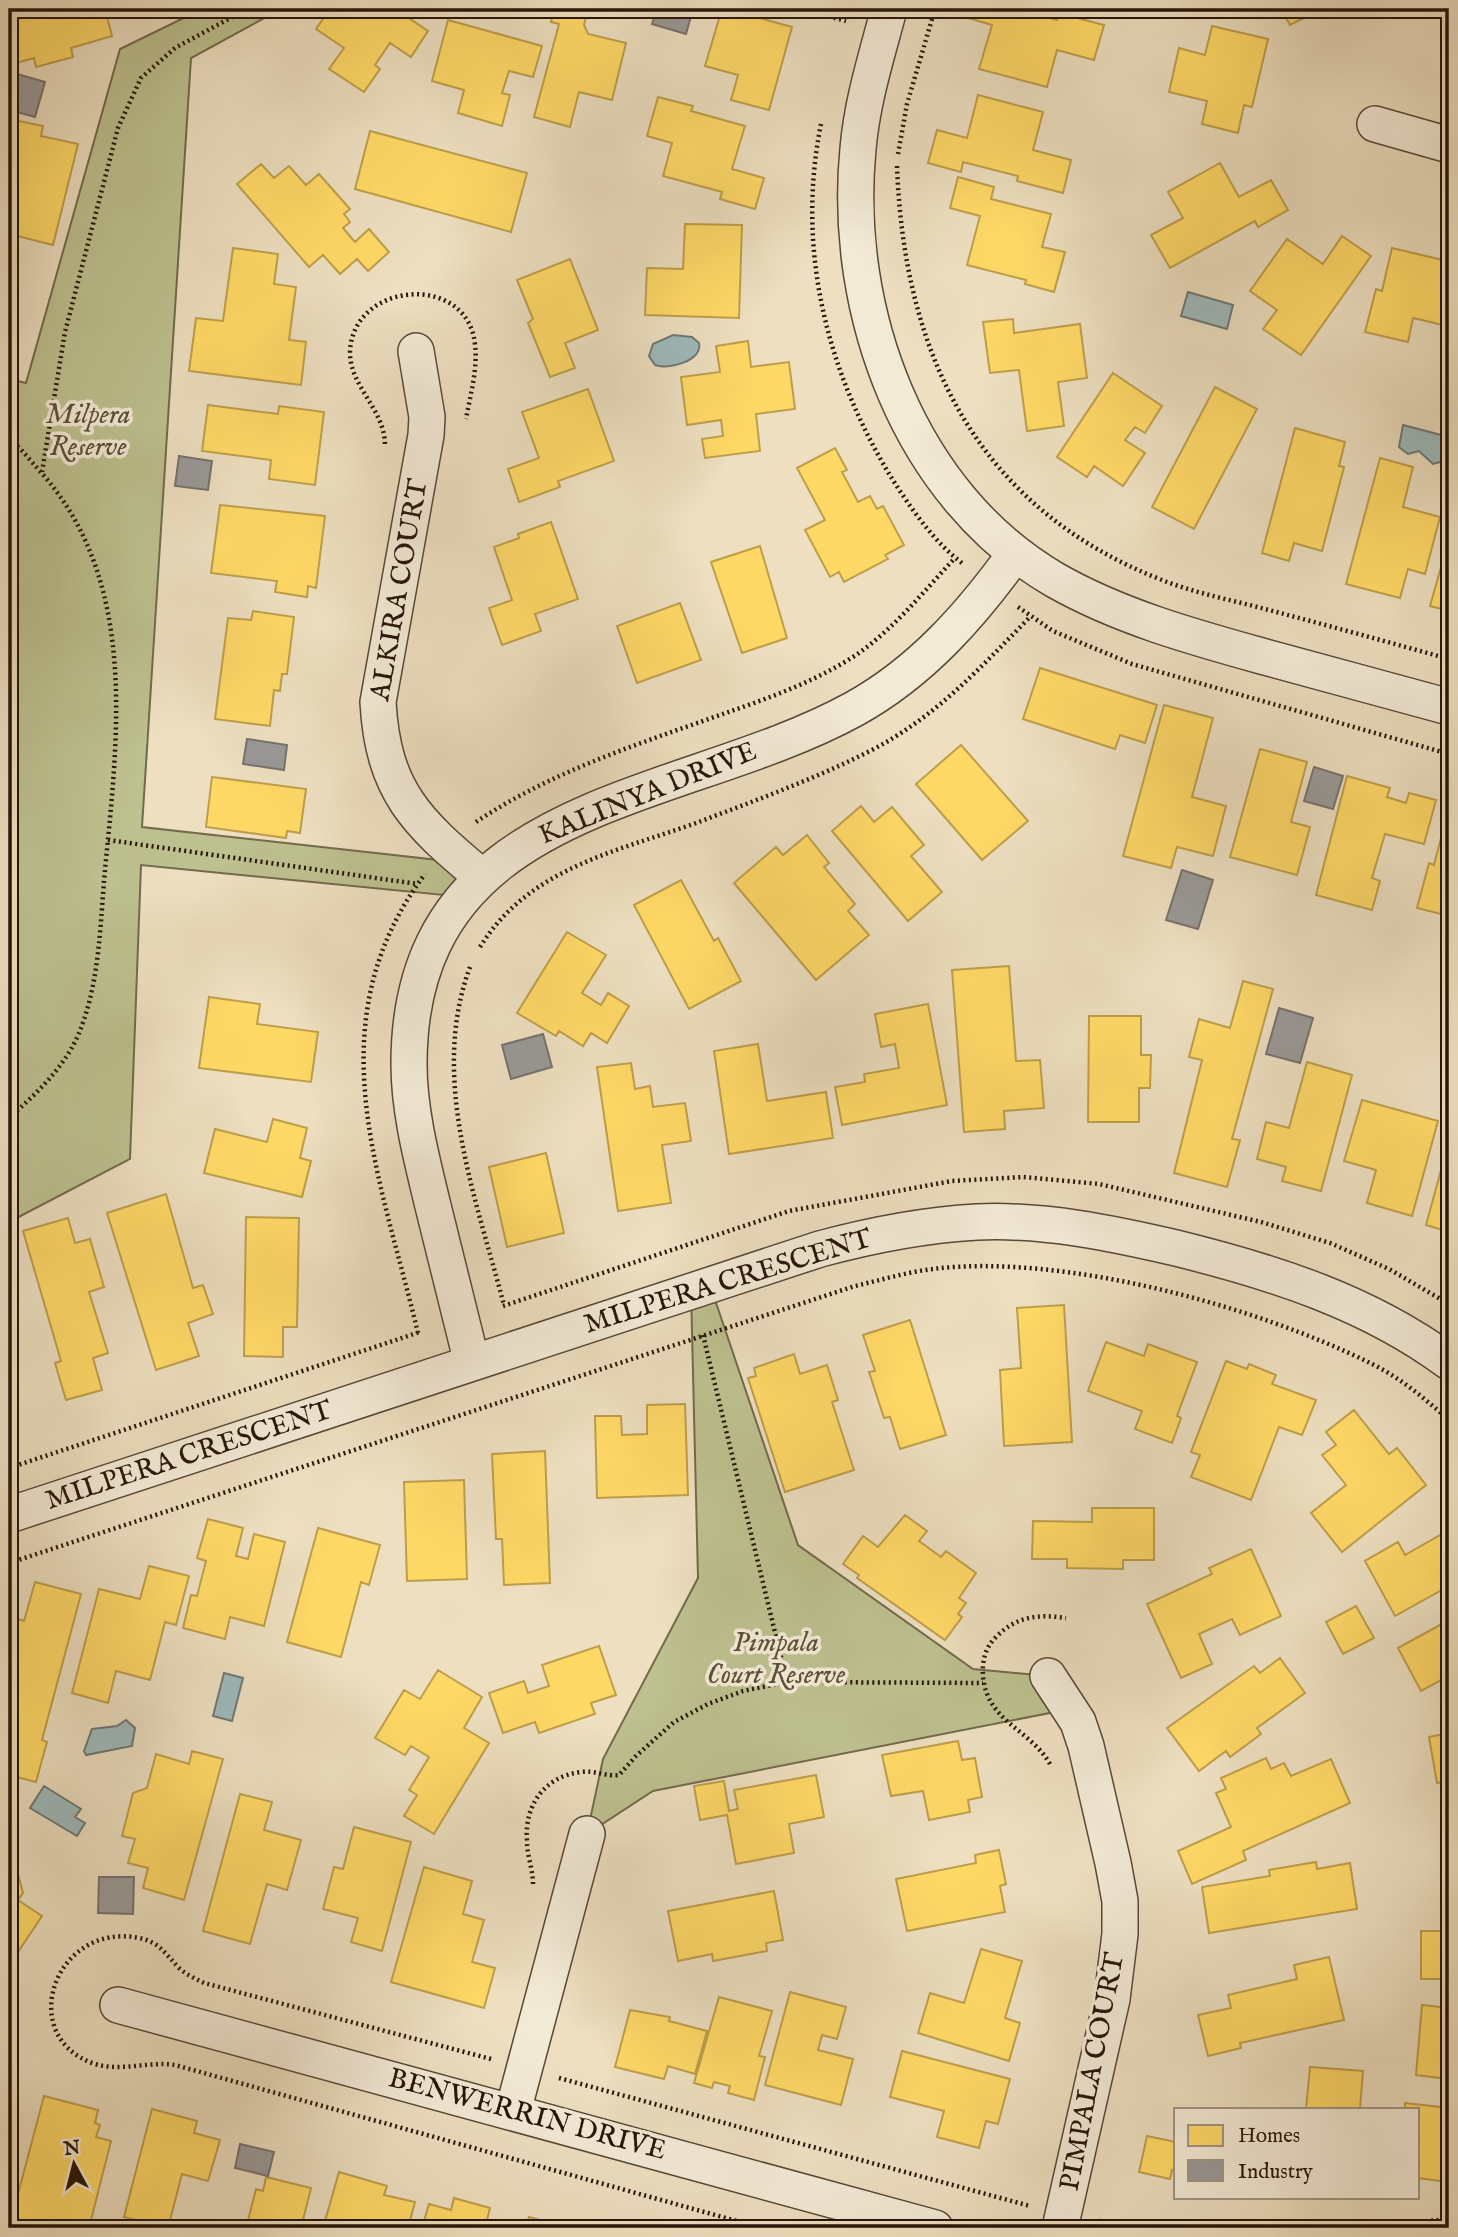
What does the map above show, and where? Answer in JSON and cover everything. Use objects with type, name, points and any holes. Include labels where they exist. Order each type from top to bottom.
[{"type":"street","points":[[889,9],[865,103],[858,147],[858,232],[867,313],[895,395],[918,437],[961,498],[1015,554],[1056,580],[1095,600],[1171,630],[1449,707]]},
{"type":"street","points":[[1375,124],[1449,145]]},
{"type":"street","name":"ALKIRA COURT","points":[[416,351],[427,417],[426,435],[378,702],[380,734],[388,766],[401,796],[418,820],[481,876]]},
{"type":"street","name":"KALINYA DRIVE","points":[[472,1363],[418,1141],[409,1065],[411,1027],[426,964],[457,906],[481,876],[511,852],[573,818],[807,733],[857,708],[930,655],[991,587],[1015,554]]},
{"type":"street","name":"MILPERA CRESCENT","points":[[9,1515],[820,1250],[871,1236],[978,1222],[1027,1222],[1099,1232],[1255,1269],[1355,1305],[1404,1331],[1449,1362]]},
{"type":"street","name":"PIMPALA COURT","points":[[1048,1676],[1078,1722],[1086,1746],[1120,1901],[1118,1967],[1050,2218]]},
{"type":"street","points":[[513,2111],[587,1834]]},
{"type":"street","name":"BENWERRIN DRIVE","points":[[118,2005],[935,2228]]},
{"type":"path","points":[[42,473],[65,332],[118,128],[141,78],[175,48],[247,9]]},
{"type":"path","points":[[802,9],[846,21]]},
{"type":"path","points":[[935,9],[906,104],[897,157],[905,262],[917,315],[936,367],[973,433],[995,465],[1038,508],[1080,539],[1161,580],[1449,659]]},
{"type":"path","points":[[9,439],[42,473],[83,531],[97,570],[115,647],[118,689],[108,840],[94,982],[79,1034],[62,1065],[9,1118]]},
{"type":"path","points":[[473,824],[514,796],[570,770],[776,694],[836,667],[878,639],[955,558]]},
{"type":"path","points":[[1017,606],[1030,617],[1091,649],[1132,664],[1449,754]]},
{"type":"path","points":[[476,955],[492,930],[506,915],[583,860],[765,797],[822,774],[882,744],[959,691],[1030,617]]},
{"type":"path","points":[[108,840],[418,884]]},
{"type":"path","points":[[471,964],[455,1030],[454,1092],[471,1181],[504,1305]]},
{"type":"path","points":[[9,1563],[855,1286],[935,1269],[1003,1267],[1076,1273],[1200,1301],[1284,1326],[1373,1364],[1403,1382],[1449,1420]]},
{"type":"path","points":[[9,1468],[431,1329]]},
{"type":"path","points":[[703,1335],[787,1682]]},
{"type":"path","points":[[1052,1768],[1035,1746],[992,1707],[984,1682],[984,1655],[1004,1629],[1035,1615],[1066,1618]]},
{"type":"path","points":[[532,1891],[532,1869],[526,1833],[535,1800],[548,1783],[561,1776],[589,1771],[619,1775],[661,1732],[690,1713],[743,1690],[787,1682],[984,1682]]},
{"type":"path","points":[[487,2058],[491,2045]]},
{"type":"path","points":[[551,2076],[1028,2206],[1050,2218]]},
{"type":"path","points":[[1028,2206],[1031,2192]]},
{"type":"path","points":[[1360,2228],[1449,2219]]},
{"type":"path","points":[[1095,2221],[1147,2228]]},
{"type":"green space","name":"Milpera Reserve","points":[[202,9],[281,9],[191,58],[142,827],[465,863],[464,897],[141,865],[130,1159],[9,1222],[9,379],[26,383],[120,49]]},
{"type":"green space","name":"Pimpala Court Reserve","points":[[710,1285],[798,1545],[973,1669],[1048,1676],[1070,1709],[653,1791],[587,1834],[603,1759],[698,1578],[691,1291]]},
{"type":"water","points":[[1188,292],[1233,305],[1227,329],[1181,316]]},
{"type":"water","points":[[673,335],[692,337],[699,343],[696,355],[676,365],[655,365],[649,356],[653,344]]},
{"type":"water","points":[[1403,425],[1449,437],[1449,460],[1433,464],[1419,451],[1408,454],[1399,447]]},
{"type":"water","points":[[224,1673],[243,1678],[232,1721],[213,1716]]},
{"type":"water","points":[[126,1720],[135,1728],[132,1746],[86,1755],[84,1751],[92,1729],[117,1726]]},
{"type":"water","points":[[44,1786],[81,1809],[75,1817],[85,1823],[77,1836],[30,1808]]},
{"type":"building: Homes","points":[[9,9],[105,9],[112,36],[71,48],[73,57],[36,67],[34,58],[9,65]]},
{"type":"building: Homes","points":[[330,9],[403,9],[412,15],[409,18],[428,31],[411,57],[390,43],[375,65],[380,69],[364,92],[329,69],[344,48],[316,29]]},
{"type":"building: Homes","points":[[554,9],[588,9],[584,25],[588,34],[626,43],[612,100],[579,92],[570,127],[534,117],[559,24],[551,22]]},
{"type":"building: Homes","points":[[963,9],[1017,9],[1057,20],[1058,13],[1104,25],[1094,60],[1057,50],[1047,87],[979,69],[992,25],[961,16]]},
{"type":"building: Homes","points":[[1281,9],[1322,9],[1290,25]]},
{"type":"building: Homes","points":[[730,10],[792,27],[769,110],[731,100],[738,75],[705,66],[721,12],[729,14]]},
{"type":"building: Homes","points":[[448,20],[542,46],[533,77],[509,71],[502,93],[510,95],[502,126],[458,113],[464,90],[432,81]]},
{"type":"building: Homes","points":[[1212,26],[1268,39],[1252,107],[1244,105],[1238,133],[1202,124],[1207,101],[1169,92],[1179,48],[1205,55]]},
{"type":"building: Homes","points":[[978,95],[1043,112],[1033,150],[1071,160],[1063,193],[1017,181],[1018,176],[963,162],[961,172],[928,163],[937,130],[967,138]]},
{"type":"building: Homes","points":[[658,97],[693,106],[691,111],[745,126],[732,169],[764,178],[755,209],[720,199],[722,192],[663,176],[672,143],[647,136]]},
{"type":"building: Homes","points":[[9,119],[43,126],[41,136],[78,144],[53,245],[9,234]]},
{"type":"building: Homes","points":[[370,131],[527,173],[511,232],[355,189]]},
{"type":"building: Homes","points":[[1220,163],[1239,197],[1271,180],[1288,210],[1258,227],[1255,221],[1170,268],[1151,235],[1183,218],[1168,192]]},
{"type":"building: Homes","points":[[261,164],[274,178],[289,166],[306,185],[319,174],[350,209],[344,214],[350,222],[343,228],[355,242],[369,229],[389,252],[368,271],[357,259],[340,274],[323,255],[309,267],[237,184]]},
{"type":"building: Homes","points":[[958,177],[994,187],[991,199],[1051,214],[1042,247],[1065,252],[1054,292],[1025,284],[1026,280],[967,265],[980,216],[950,208]]},
{"type":"building: Homes","points":[[685,224],[742,225],[739,318],[645,315],[647,268],[683,269]]},
{"type":"building: Homes","points":[[1449,235],[1447,326],[1413,318],[1408,342],[1365,332],[1376,289],[1382,291],[1392,248],[1443,260]]},
{"type":"building: Homes","points":[[1342,236],[1371,256],[1301,355],[1263,329],[1277,310],[1250,291],[1287,239],[1323,264]]},
{"type":"building: Homes","points":[[233,248],[278,254],[274,284],[296,287],[289,340],[306,342],[301,385],[189,371],[196,318],[223,321]]},
{"type":"building: Homes","points":[[570,259],[598,330],[565,343],[575,368],[550,377],[528,323],[533,319],[517,280]]},
{"type":"building: Homes","points":[[1013,319],[1014,333],[1080,324],[1087,378],[1058,382],[1064,426],[1027,431],[1019,370],[990,373],[983,322]]},
{"type":"building: Homes","points":[[748,341],[751,367],[789,362],[795,409],[756,414],[760,451],[705,458],[702,439],[723,436],[721,420],[687,425],[681,377],[720,372],[716,346]]},
{"type":"building: Homes","points":[[1113,373],[1162,406],[1145,433],[1135,427],[1125,440],[1145,453],[1123,486],[1094,466],[1087,477],[1057,457]]},
{"type":"building: Homes","points":[[1215,387],[1257,409],[1194,529],[1152,507]]},
{"type":"building: Homes","points":[[588,389],[614,461],[558,481],[560,487],[519,502],[508,469],[539,458],[522,412]]},
{"type":"building: Homes","points":[[208,405],[278,414],[279,406],[324,412],[315,485],[269,479],[271,460],[202,451]]},
{"type":"building: Homes","points":[[1295,428],[1345,442],[1339,466],[1344,467],[1322,551],[1294,543],[1289,561],[1262,553]]},
{"type":"building: Homes","points":[[835,448],[847,470],[842,472],[858,502],[870,496],[877,509],[883,506],[904,545],[885,555],[888,559],[844,582],[839,572],[830,577],[805,530],[825,520],[797,468]]},
{"type":"building: Homes","points":[[1380,458],[1413,467],[1403,507],[1440,517],[1425,574],[1408,569],[1400,598],[1346,584]]},
{"type":"building: Homes","points":[[220,505],[325,516],[316,588],[308,586],[307,597],[275,592],[277,581],[211,573]]},
{"type":"building: Homes","points":[[551,522],[578,599],[535,614],[541,631],[502,645],[489,608],[512,600],[494,547],[519,538],[518,534]]},
{"type":"building: Homes","points":[[760,546],[787,638],[742,653],[711,562]]},
{"type":"building: Homes","points":[[1441,567],[1449,570],[1449,611],[1430,606]]},
{"type":"building: Homes","points":[[680,603],[701,660],[637,683],[617,626]]},
{"type":"building: Homes","points":[[253,611],[294,617],[287,674],[282,674],[280,691],[274,690],[270,726],[215,719],[228,618],[251,620]]},
{"type":"building: Homes","points":[[1040,668],[1157,705],[1145,743],[1120,735],[1115,749],[1023,719]]},
{"type":"building: Homes","points":[[1164,705],[1213,718],[1192,797],[1226,806],[1213,856],[1177,847],[1171,868],[1123,856]]},
{"type":"building: Homes","points":[[961,745],[1028,821],[982,860],[916,784]]},
{"type":"building: Homes","points":[[1260,749],[1307,762],[1291,822],[1310,827],[1297,875],[1230,857]]},
{"type":"building: Homes","points":[[1347,776],[1390,788],[1387,797],[1406,803],[1409,793],[1436,800],[1424,844],[1385,834],[1372,878],[1380,881],[1372,910],[1316,895]]},
{"type":"building: Homes","points":[[212,777],[306,789],[300,833],[287,831],[286,838],[206,827]]},
{"type":"building: Homes","points":[[861,806],[874,822],[892,807],[924,845],[911,856],[942,892],[908,921],[832,831]]},
{"type":"building: Homes","points":[[1449,807],[1449,916],[1417,908],[1429,863],[1434,865]]},
{"type":"building: Homes","points":[[807,835],[829,863],[824,867],[855,904],[848,911],[869,935],[816,980],[734,883],[776,847],[783,855]]},
{"type":"building: Homes","points":[[681,880],[714,941],[718,938],[741,981],[689,1009],[634,905]]},
{"type":"building: Homes","points":[[567,932],[606,955],[582,993],[601,1005],[608,993],[629,1006],[607,1043],[591,1033],[583,1046],[559,1031],[556,1036],[517,1013]]},
{"type":"building: Homes","points":[[1009,966],[1016,1061],[1040,1060],[1044,1108],[1004,1111],[1005,1129],[964,1132],[952,970]]},
{"type":"building: Homes","points":[[1243,981],[1273,989],[1232,1139],[1240,1140],[1227,1187],[1174,1173],[1202,1060],[1189,1057],[1199,1019],[1230,1028]]},
{"type":"building: Homes","points":[[209,997],[260,1004],[257,1024],[318,1032],[311,1082],[199,1068]]},
{"type":"building: Homes","points":[[928,1004],[947,1105],[842,1125],[835,1087],[865,1082],[864,1074],[899,1068],[895,1044],[881,1047],[875,1014]]},
{"type":"building: Homes","points":[[1089,1016],[1141,1016],[1141,1055],[1151,1055],[1150,1088],[1139,1088],[1139,1122],[1088,1122]]},
{"type":"building: Homes","points":[[758,1044],[767,1101],[826,1092],[833,1138],[729,1154],[714,1051]]},
{"type":"building: Homes","points":[[1307,1062],[1352,1075],[1321,1191],[1282,1181],[1286,1167],[1257,1159],[1266,1122],[1289,1128]]},
{"type":"building: Homes","points":[[631,1063],[635,1089],[650,1086],[653,1107],[685,1103],[691,1141],[662,1145],[671,1203],[618,1211],[597,1067]]},
{"type":"building: Homes","points":[[1362,1100],[1438,1121],[1412,1216],[1367,1203],[1376,1170],[1344,1161]]},
{"type":"building: Homes","points":[[273,1119],[307,1128],[300,1158],[311,1161],[302,1197],[204,1173],[215,1129],[267,1142]]},
{"type":"building: Homes","points":[[1449,1141],[1449,1232],[1426,1225]]},
{"type":"building: Homes","points":[[546,1153],[564,1233],[507,1247],[489,1167]]},
{"type":"building: Homes","points":[[166,1194],[193,1288],[203,1285],[213,1314],[188,1323],[199,1356],[156,1370],[107,1213]]},
{"type":"building: Homes","points":[[246,1217],[299,1218],[297,1327],[283,1327],[283,1357],[244,1356]]},
{"type":"building: Homes","points":[[68,1218],[75,1243],[90,1239],[104,1287],[89,1292],[108,1353],[93,1358],[102,1390],[66,1400],[55,1363],[61,1361],[23,1231]]},
{"type":"building: Homes","points":[[1064,1305],[1072,1442],[1004,1446],[1000,1370],[1021,1368],[1017,1308]]},
{"type":"building: Homes","points":[[910,1320],[946,1435],[900,1449],[890,1417],[884,1418],[869,1372],[875,1371],[863,1335]]},
{"type":"building: Homes","points":[[1106,1342],[1144,1356],[1148,1344],[1197,1362],[1177,1416],[1181,1418],[1172,1443],[1135,1429],[1142,1411],[1088,1391]]},
{"type":"building: Homes","points":[[794,1354],[800,1374],[827,1365],[838,1400],[832,1402],[854,1470],[785,1492],[748,1378],[756,1376],[754,1368]]},
{"type":"building: Homes","points":[[1226,1361],[1247,1369],[1249,1364],[1276,1375],[1272,1384],[1316,1400],[1302,1435],[1279,1427],[1251,1500],[1191,1477],[1200,1455],[1191,1452]]},
{"type":"building: Homes","points":[[685,1404],[688,1495],[597,1498],[595,1416],[621,1416],[622,1435],[647,1434],[647,1405]]},
{"type":"building: Homes","points":[[1354,1410],[1389,1454],[1397,1448],[1426,1485],[1342,1552],[1311,1513],[1346,1485],[1322,1455],[1336,1445],[1326,1432]]},
{"type":"building: Homes","points":[[545,1451],[550,1583],[504,1585],[502,1539],[496,1539],[492,1454]]},
{"type":"building: Homes","points":[[464,1480],[467,1579],[407,1581],[404,1482]]},
{"type":"building: Homes","points":[[1092,1508],[1154,1508],[1154,1560],[1123,1560],[1123,1569],[1067,1568],[1067,1559],[1032,1559],[1033,1521],[1092,1522]]},
{"type":"building: Homes","points":[[905,1515],[927,1531],[919,1541],[941,1557],[946,1551],[976,1573],[959,1598],[966,1603],[958,1614],[962,1617],[945,1640],[857,1578],[859,1575],[843,1564],[863,1536],[878,1547]]},
{"type":"building: Homes","points":[[208,1519],[243,1528],[236,1556],[248,1559],[254,1534],[285,1542],[264,1626],[230,1617],[225,1639],[183,1628],[191,1595],[197,1596],[206,1561],[197,1558]]},
{"type":"building: Homes","points":[[318,1528],[380,1545],[369,1585],[361,1582],[341,1657],[287,1642]]},
{"type":"building: Homes","points":[[1449,1530],[1449,1586],[1395,1616],[1365,1561],[1398,1542],[1405,1555]]},
{"type":"building: Homes","points":[[1251,1549],[1281,1616],[1240,1635],[1232,1619],[1199,1634],[1212,1664],[1181,1678],[1147,1604],[1212,1574],[1209,1568]]},
{"type":"building: Homes","points":[[149,1566],[189,1576],[176,1625],[165,1622],[150,1680],[116,1671],[108,1703],[72,1693],[99,1589],[140,1599]]},
{"type":"building: Homes","points":[[35,1582],[81,1594],[42,1740],[47,1742],[36,1782],[9,1775],[9,1655],[18,1619],[24,1621]]},
{"type":"building: Homes","points":[[1356,1606],[1374,1638],[1343,1654],[1326,1622]]},
{"type":"building: Homes","points":[[1449,1620],[1449,1676],[1421,1691],[1398,1648]]},
{"type":"building: Homes","points":[[599,1646],[616,1695],[591,1703],[595,1714],[539,1733],[535,1722],[503,1733],[489,1693],[524,1681],[528,1693],[549,1686],[542,1665]]},
{"type":"building: Homes","points":[[1280,1658],[1305,1693],[1257,1728],[1261,1734],[1230,1757],[1226,1751],[1199,1771],[1167,1728],[1254,1666],[1260,1673]]},
{"type":"building: Homes","points":[[438,1670],[482,1697],[464,1728],[489,1743],[434,1834],[404,1816],[417,1795],[409,1790],[429,1757],[411,1746],[405,1755],[375,1738],[404,1690],[420,1699]]},
{"type":"building: Homes","points":[[1449,1733],[1449,1781],[1437,1783],[1429,1737]]},
{"type":"building: Homes","points":[[958,1741],[962,1760],[975,1758],[982,1797],[968,1800],[970,1812],[929,1820],[923,1791],[891,1796],[882,1755]]},
{"type":"building: Homes","points":[[192,1751],[223,1759],[184,1900],[143,1888],[148,1868],[128,1863],[135,1839],[122,1836],[133,1793],[147,1788],[156,1754],[189,1764]]},
{"type":"building: Homes","points":[[1266,1758],[1271,1769],[1284,1763],[1291,1776],[1331,1759],[1350,1803],[1243,1851],[1246,1860],[1192,1884],[1178,1851],[1231,1827],[1216,1793],[1226,1789],[1221,1778]]},
{"type":"building: Homes","points":[[816,1775],[824,1817],[789,1824],[794,1853],[736,1864],[727,1815],[700,1820],[694,1786],[724,1781],[729,1811],[738,1809],[734,1790]]},
{"type":"building: Homes","points":[[240,1794],[272,1802],[264,1830],[301,1840],[287,1890],[267,1884],[250,1944],[203,1931]]},
{"type":"building: Homes","points":[[1449,1813],[1449,1853],[1442,1853],[1442,1814]]},
{"type":"building: Homes","points":[[354,1827],[411,1842],[382,1951],[351,1942],[358,1918],[323,1909],[334,1867],[343,1869]]},
{"type":"building: Homes","points":[[999,1850],[1006,1884],[1000,1886],[1005,1912],[907,1931],[896,1879],[976,1863],[975,1855]]},
{"type":"building: Homes","points":[[1316,1862],[1317,1869],[1350,1863],[1357,1909],[1209,1933],[1202,1887],[1270,1876],[1269,1870]]},
{"type":"building: Homes","points":[[424,1867],[472,1881],[463,1914],[484,1920],[472,1962],[495,1968],[484,2008],[391,1982]]},
{"type":"building: Homes","points":[[9,1868],[18,1874],[23,1893],[18,1900],[42,1916],[18,1952],[9,1945]]},
{"type":"building: Homes","points":[[774,1891],[783,1940],[766,1943],[767,1951],[713,1961],[712,1954],[678,1961],[668,1911]]},
{"type":"building: Homes","points":[[1421,1931],[1449,1931],[1449,1979],[1421,1979]]},
{"type":"building: Homes","points":[[981,1949],[1022,1961],[1005,2018],[1020,2023],[1009,2061],[918,2033],[930,1993],[964,2003]]},
{"type":"building: Homes","points":[[1329,1957],[1344,2020],[1240,2043],[1241,2048],[1208,2056],[1198,2015],[1231,2008],[1228,1995],[1297,1979],[1294,1965]]},
{"type":"building: Homes","points":[[790,1992],[846,2007],[837,2039],[822,2035],[818,2050],[853,2059],[841,2105],[765,2085]]},
{"type":"building: Homes","points":[[719,1997],[772,2011],[759,2056],[765,2057],[754,2100],[728,2093],[730,2086],[714,2082],[712,2088],[694,2083]]},
{"type":"building: Homes","points":[[1422,2005],[1449,2008],[1449,2079],[1416,2075]]},
{"type":"building: Homes","points":[[630,2010],[670,2017],[669,2021],[707,2031],[695,2074],[668,2066],[664,2079],[615,2067]]},
{"type":"building: Homes","points":[[902,2051],[1010,2079],[998,2124],[986,2121],[979,2148],[937,2137],[944,2111],[890,2097]]},
{"type":"building: Homes","points":[[1310,2067],[1363,2071],[1360,2108],[1306,2108]]},
{"type":"building: Homes","points":[[44,2096],[98,2110],[95,2123],[100,2125],[96,2137],[111,2141],[89,2228],[9,2228]]},
{"type":"building: Homes","points":[[1405,2103],[1449,2108],[1449,2182],[1420,2178],[1420,2108],[1405,2108]]},
{"type":"building: Homes","points":[[152,2109],[197,2121],[194,2133],[220,2140],[208,2181],[182,2174],[168,2228],[124,2217]]},
{"type":"building: Homes","points":[[1147,2136],[1174,2142],[1174,2170],[1170,2179],[1139,2172]]},
{"type":"building: Homes","points":[[339,2172],[387,2186],[384,2195],[415,2202],[408,2228],[323,2228]]},
{"type":"building: Homes","points":[[266,2177],[311,2188],[301,2228],[246,2228],[256,2189],[263,2191]]},
{"type":"building: Homes","points":[[454,2198],[490,2208],[487,2220],[500,2223],[499,2228],[422,2228],[429,2204],[451,2210]]},
{"type":"building: Homes","points":[[529,2217],[570,2228],[525,2228]]},
{"type":"building: Industry","points":[[657,9],[693,9],[686,34],[652,24]]},
{"type":"building: Industry","points":[[10,72],[45,82],[35,117],[9,110]]},
{"type":"building: Industry","points":[[179,456],[212,461],[208,490],[175,486]]},
{"type":"building: Industry","points":[[247,739],[287,745],[284,770],[243,764]]},
{"type":"building: Industry","points":[[1314,767],[1343,776],[1333,809],[1304,801]]},
{"type":"building: Industry","points":[[1182,870],[1213,880],[1198,929],[1166,920]]},
{"type":"building: Industry","points":[[1279,1008],[1313,1018],[1300,1063],[1266,1054]]},
{"type":"building: Industry","points":[[543,1034],[552,1067],[511,1079],[502,1045]]},
{"type":"building: Industry","points":[[99,1877],[134,1877],[133,1914],[98,1913]]},
{"type":"building: Industry","points":[[240,2144],[274,2152],[268,2176],[235,2168]]}]
